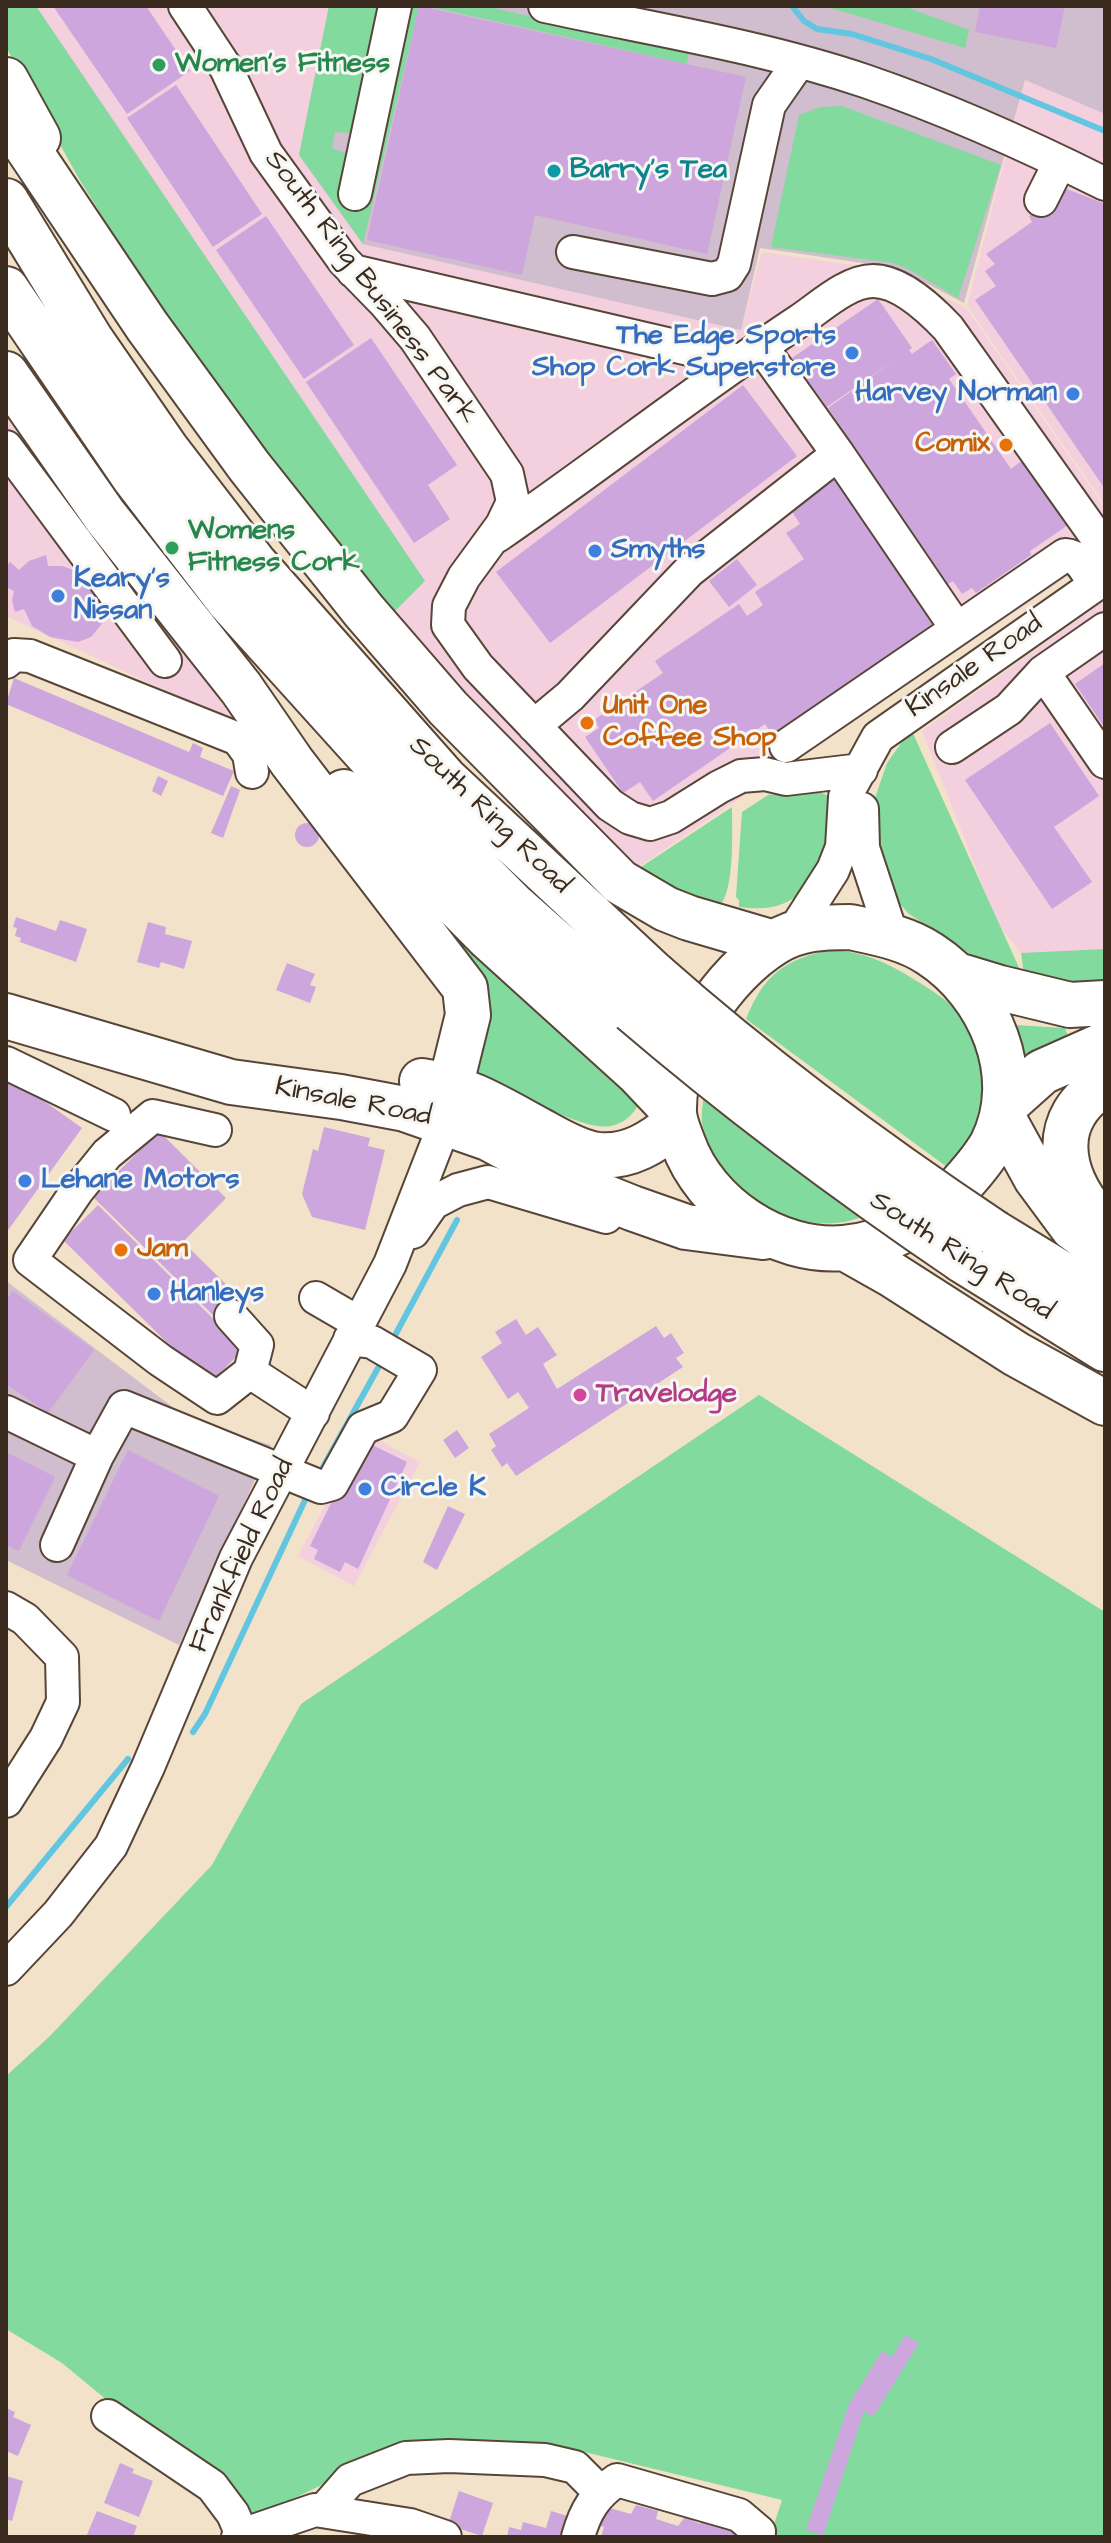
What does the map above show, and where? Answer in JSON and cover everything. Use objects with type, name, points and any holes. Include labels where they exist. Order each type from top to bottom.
[{"type":"highway","points":[[6,80],[114,277]]},
{"type":"highway","points":[[6,116],[114,277],[249,466],[364,611],[448,708],[620,882],[666,909],[712,926],[783,939]]},
{"type":"highway","name":"South Ring Road","points":[[6,201],[91,340],[167,450],[254,563],[445,779],[643,992],[704,1072],[780,1132],[962,1260],[1105,1349]]},
{"type":"highway","name":"South Ring Road","points":[[6,289],[134,477],[229,601],[405,796],[513,905],[643,992],[723,1036],[916,1181],[1105,1300]]},
{"type":"highway","points":[[6,374],[105,516],[241,688],[292,762],[465,988],[468,1015],[446,1103]]},
{"type":"highway","points":[[241,688],[489,938],[638,1073],[675,1116],[687,1154],[709,1188],[736,1216],[781,1239]]},
{"type":"highway","points":[[675,1116],[683,1059],[694,1033],[728,983],[783,939],[812,928],[850,927],[892,936],[929,953],[957,975],[987,1014],[1002,1052],[1003,1111],[992,1145],[937,1209],[916,1226],[896,1235],[845,1248]]},
{"type":"highway","points":[[957,975],[1070,1005],[1105,1003]]},
{"type":"highway","name":"Kinsale Road","points":[[6,991],[226,1053],[446,1103],[597,1155],[622,1154],[649,1144],[675,1116]]},
{"type":"highway","name":"Kinsale Road","points":[[6,1016],[231,1082],[405,1109],[446,1103],[488,1138],[577,1186],[686,1227],[845,1248]]},
{"type":"highway","points":[[1003,1111],[1042,1072],[1105,1044]]},
{"type":"highway","points":[[1105,1084],[1076,1110],[1068,1127],[1066,1151],[1070,1179],[1088,1208],[1105,1227]]},
{"type":"highway","points":[[1003,1111],[1036,1178],[1073,1228],[1105,1251]]},
{"type":"highway","points":[[845,1248],[1016,1354],[1105,1403]]},
{"type":"street","name":"South Ring Business Park","points":[[185,6],[226,68],[266,153],[335,250],[415,338],[507,474],[513,502],[502,525],[471,565],[447,615],[448,625],[478,667],[610,805],[630,818],[650,824],[661,822],[741,776],[765,774],[786,779],[861,770]]},
{"type":"street","points":[[355,194],[395,6]]},
{"type":"street","points":[[545,6],[799,62],[875,85],[1002,136],[1105,184]]},
{"type":"street","points":[[573,252],[712,279],[727,275],[734,264],[769,105],[799,62]]},
{"type":"street","points":[[1041,200],[1060,162]]},
{"type":"street","points":[[353,271],[750,354],[838,454],[957,629]]},
{"type":"street","points":[[490,541],[750,354],[857,285],[872,281],[898,288],[948,328],[1105,549]]},
{"type":"street","points":[[6,447],[165,661]]},
{"type":"street","points":[[534,726],[570,696],[689,571],[838,454]]},
{"type":"street","points":[[786,746],[1065,555],[1078,560],[1100,582]]},
{"type":"street","name":"Kinsale Road","points":[[783,939],[833,870],[844,835],[845,797],[878,737],[1100,582]]},
{"type":"street","points":[[952,747],[1009,709],[1043,672],[1105,629]]},
{"type":"street","points":[[6,662],[14,655],[30,656],[238,739],[249,754],[252,772]]},
{"type":"street","points":[[910,661],[934,696]]},
{"type":"street","points":[[1043,672],[1105,762]]},
{"type":"street","points":[[861,770],[864,786],[861,820],[863,848],[892,936]]},
{"type":"street","points":[[6,1063],[114,1115]]},
{"type":"street","name":"Frankfield Road","points":[[6,1969],[58,1914],[111,1846],[148,1767],[236,1558],[390,1264],[438,1141],[446,1103]]},
{"type":"street","points":[[215,1130],[153,1116],[107,1154],[77,1191],[30,1260],[160,1360],[217,1398],[250,1372],[257,1345],[231,1316]]},
{"type":"street","points":[[390,1264],[433,1203],[458,1190],[488,1182],[618,1220],[686,1227]]},
{"type":"street","points":[[57,1545],[97,1456],[124,1407],[321,1487],[332,1484],[363,1428],[392,1416],[420,1370],[354,1331],[316,1298]]},
{"type":"street","points":[[250,1372],[313,1413]]},
{"type":"street","points":[[6,1412],[97,1456]]},
{"type":"street","points":[[6,1608],[25,1619],[62,1657],[63,1702],[46,1738],[6,1801]]},
{"type":"street","points":[[108,2416],[212,2486],[233,2514],[240,2536],[315,2510],[410,2525],[445,2537]]},
{"type":"street","points":[[323,2511],[350,2480],[406,2458],[449,2456],[545,2460],[575,2467],[600,2492]]},
{"type":"street","points":[[578,2537],[590,2504],[617,2480],[739,2515],[759,2532],[758,2537]]},
{"type":"shaded area","points":[[6,6],[329,6],[299,155],[741,329],[762,252],[895,271],[967,309],[1105,508],[1105,551],[634,870],[389,617]]},
{"type":"shaded area","points":[[329,6],[1105,6],[1105,114],[1025,80],[964,303],[897,268],[760,248],[741,330],[363,244],[299,155]]},
{"type":"shaded area","name":"Harvey Norman","points":[[1025,80],[1105,114],[1105,505],[967,306]]},
{"type":"shaded area","points":[[6,418],[40,467],[239,725],[6,616]]},
{"type":"shaded area","points":[[1105,600],[1105,955],[1021,953],[998,924],[922,731]]},
{"type":"shaded area","points":[[6,1281],[191,1421],[271,1445],[179,1645],[6,1560]]},
{"type":"shaded area","points":[[364,1432],[420,1462],[354,1586],[298,1556]]},
{"type":"green space","points":[[6,6],[36,6],[425,581],[389,617],[265,455],[147,289],[78,177],[6,47]]},
{"type":"green space","points":[[329,6],[391,6],[362,122],[350,133],[335,132],[332,148],[349,155],[355,163],[351,201],[365,204],[409,6],[419,6],[363,244],[299,155]]},
{"type":"green space","points":[[427,6],[485,6],[689,53],[687,64]]},
{"type":"green space","points":[[824,6],[903,6],[969,30],[965,48]]},
{"type":"green space","points":[[842,106],[1001,165],[958,298],[893,263],[771,247],[799,115],[820,107]]},
{"type":"green space","points":[[911,729],[1025,981],[1021,953],[1105,949],[1105,989],[1026,985],[1002,975],[909,914],[893,896],[871,830],[874,801],[887,763]]},
{"type":"green space","points":[[817,791],[831,797],[838,840],[819,870],[789,901],[760,908],[739,907],[736,897],[742,812],[768,795]]},
{"type":"green space","points":[[732,807],[730,874],[728,888],[719,906],[702,904],[638,869]]},
{"type":"green space","points":[[384,854],[642,1097],[630,1116],[611,1126],[581,1122],[472,1070],[482,1048]]},
{"type":"green space","points":[[830,950],[864,955],[905,974],[948,1002],[973,1032],[981,1072],[980,1102],[973,1130],[951,1170],[746,1019],[760,991],[777,972],[800,959]]},
{"type":"green space","points":[[1015,1025],[1065,1028],[1069,1039],[1026,1070],[1010,1031]]},
{"type":"green space","points":[[703,1098],[861,1217],[844,1222],[808,1222],[772,1211],[741,1191],[717,1161],[708,1141],[702,1123]]},
{"type":"green space","points":[[759,1395],[1105,1612],[1105,2537],[770,2537],[782,2500],[568,2448],[434,2446],[397,2449],[255,2517],[239,2509],[62,2363],[6,2329],[6,2076],[50,2036],[212,1865],[301,1704]]},
{"type":"building","points":[[53,6],[146,6],[190,71],[127,114]]},
{"type":"building","name":"Barry's Tea","points":[[419,6],[746,77],[707,254],[535,215],[522,275],[367,240]]},
{"type":"building","points":[[980,6],[1065,6],[1056,48],[975,32]]},
{"type":"building","points":[[176,85],[262,214],[213,247],[127,118]]},
{"type":"building","name":"Harvey Norman","points":[[1067,189],[1105,204],[1105,489],[975,300],[996,286],[985,271],[995,264],[986,254],[1032,222],[1029,216]]},
{"type":"building","points":[[266,216],[354,345],[304,379],[216,250]]},
{"type":"building","points":[[878,299],[912,348],[909,350],[912,354],[932,340],[956,374],[949,379],[1011,469],[1023,460],[1068,525],[976,593],[972,588],[962,594],[953,581],[948,584],[828,408],[896,359],[827,407],[792,358]]},
{"type":"building","points":[[371,338],[457,465],[428,485],[450,519],[414,543],[306,382]]},
{"type":"building","points":[[743,385],[797,456],[550,643],[496,572]]},
{"type":"building","points":[[834,472],[938,625],[774,737],[765,724],[653,801],[640,782],[623,793],[585,737],[599,728],[594,720],[663,673],[655,661],[739,604],[747,616],[763,605],[755,592],[804,559],[786,533],[800,524],[787,504]]},
{"type":"building","name":"Keary's Nissan","points":[[46,555],[48,566],[62,566],[82,573],[105,603],[101,625],[91,637],[78,642],[50,637],[32,626],[24,609],[15,612],[12,600],[14,591],[6,587],[6,568],[10,562],[19,570],[29,561]]},
{"type":"building","points":[[737,559],[757,585],[729,607],[709,581]]},
{"type":"building","points":[[1105,663],[1105,728],[1075,684]]},
{"type":"building","points":[[14,678],[189,752],[193,743],[203,748],[200,757],[234,771],[223,796],[6,704]]},
{"type":"building","points":[[1050,723],[1099,796],[1054,827],[1092,882],[1052,909],[965,780]]},
{"type":"building","points":[[158,776],[168,781],[161,796],[152,791]]},
{"type":"building","points":[[231,786],[240,790],[223,838],[211,833]]},
{"type":"building","points":[[307,823],[316,826],[319,835],[316,844],[307,847],[298,844],[295,835],[298,826]]},
{"type":"building","points":[[16,917],[56,931],[60,920],[87,929],[76,962],[20,942],[21,938],[15,936],[17,928],[13,927]]},
{"type":"building","points":[[148,922],[166,927],[165,934],[192,941],[184,969],[161,962],[159,968],[137,962]]},
{"type":"building","points":[[287,963],[315,974],[310,985],[316,987],[310,1003],[276,990]]},
{"type":"building","name":"Lehane Motors","points":[[6,1074],[82,1128],[6,1233]]},
{"type":"building","name":"Hanleys","points":[[324,1127],[370,1138],[368,1146],[385,1150],[365,1230],[312,1217],[302,1194],[313,1149],[318,1151]]},
{"type":"building","points":[[159,1131],[226,1198],[183,1242],[241,1299],[219,1321],[93,1197]]},
{"type":"building","name":"Hanleys","points":[[98,1205],[244,1349],[209,1384],[63,1240]]},
{"type":"building","points":[[13,1291],[94,1350],[48,1413],[6,1384],[6,1300]]},
{"type":"building","name":"Travelodge","points":[[516,1319],[526,1335],[538,1327],[557,1355],[543,1364],[557,1389],[656,1326],[664,1338],[671,1333],[684,1353],[676,1358],[683,1367],[516,1476],[507,1463],[502,1467],[491,1450],[496,1446],[489,1434],[529,1408],[518,1392],[508,1399],[481,1357],[502,1343],[495,1332]]},
{"type":"building","points":[[457,1430],[469,1448],[455,1458],[443,1440]]},
{"type":"building","points":[[362,1440],[407,1462],[358,1569],[345,1562],[340,1572],[314,1559],[318,1550],[310,1546]]},
{"type":"building","points":[[128,1450],[219,1496],[159,1621],[67,1575]]},
{"type":"building","points":[[6,1452],[55,1477],[19,1551],[6,1545]]},
{"type":"building","points":[[448,1506],[465,1514],[437,1570],[423,1562]]},
{"type":"building","points":[[905,2335],[919,2343],[873,2417],[864,2411],[823,2536],[806,2529],[849,2404],[882,2351],[892,2357]]},
{"type":"building","points":[[6,2408],[15,2412],[13,2417],[31,2425],[18,2456],[6,2451]]},
{"type":"building","points":[[120,2463],[134,2469],[132,2473],[153,2481],[139,2517],[104,2503]]},
{"type":"building","points":[[6,2476],[23,2481],[12,2521],[6,2519]]},
{"type":"building","points":[[459,2491],[493,2503],[482,2536],[448,2525]]},
{"type":"building","points":[[636,2505],[658,2511],[656,2519],[678,2526],[685,2517],[700,2524],[703,2515],[743,2527],[744,2537],[601,2537],[604,2527],[600,2526],[606,2507],[631,2514]]},
{"type":"building","points":[[97,2511],[137,2526],[133,2537],[86,2537]]},
{"type":"building","points":[[551,2511],[571,2517],[565,2537],[507,2537],[509,2527],[521,2530],[523,2522],[546,2528]]},
{"type":"waterway","points":[[792,6],[804,21],[817,29],[852,34],[931,59],[1105,131]]},
{"type":"waterway","points":[[392,1341],[457,1220]]},
{"type":"waterway","points":[[322,1469],[378,1368]]},
{"type":"waterway","points":[[193,1732],[205,1714],[306,1498]]},
{"type":"waterway","points":[[6,1907],[128,1759]]},
{"type":"place","name":"Women's Fitness","points":[[159,65]]},
{"type":"place","name":"Barry's Tea","points":[[554,171]]},
{"type":"place","name":"The Edge Sports Shop Cork Superstore","points":[[852,353]]},
{"type":"place","name":"Harvey Norman","points":[[1073,394]]},
{"type":"place","name":"Comix","points":[[1006,445]]},
{"type":"place","name":"Womens Fitness Cork","points":[[172,548]]},
{"type":"place","name":"Smyths","points":[[595,551]]},
{"type":"place","name":"Keary's Nissan","points":[[58,596]]},
{"type":"place","name":"Unit One Coffee Shop","points":[[587,723]]},
{"type":"place","name":"Lehane Motors","points":[[25,1181]]},
{"type":"place","name":"Jam","points":[[121,1250]]},
{"type":"place","name":"Hanleys","points":[[154,1294]]},
{"type":"place","name":"Travelodge","points":[[580,1395]]},
{"type":"place","name":"Circle K","points":[[365,1489]]}]
